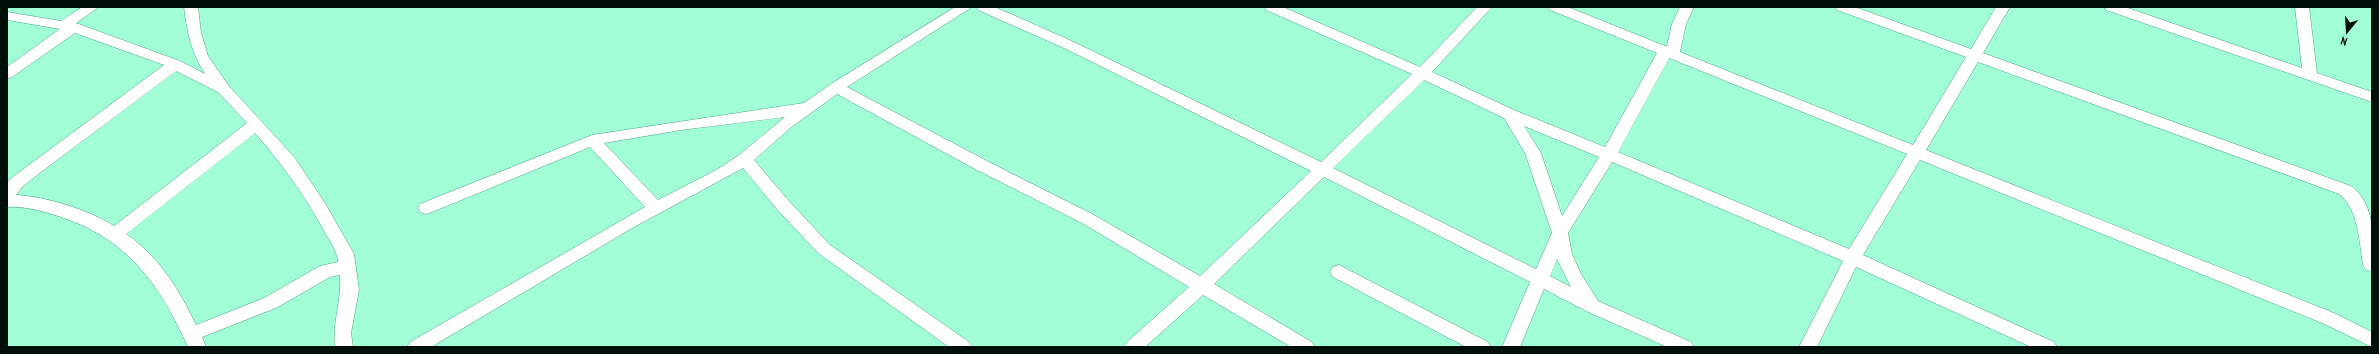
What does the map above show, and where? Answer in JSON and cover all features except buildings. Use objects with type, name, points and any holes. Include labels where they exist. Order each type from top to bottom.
[{"type":"street","points":[[7,74],[92,7]]},
{"type":"street","points":[[191,7],[194,33],[201,56],[223,89],[288,161],[319,207],[346,254],[349,267],[350,290],[342,332],[344,347]]},
{"type":"street","points":[[416,347],[656,208],[700,187],[745,159],[808,107],[836,87],[965,7]]},
{"type":"street","points":[[983,7],[1071,46],[1541,279],[1592,306],[1685,347]]},
{"type":"street","points":[[1271,7],[1422,73],[1509,114],[1608,154],[1853,258],[2048,347]]},
{"type":"street","points":[[1133,347],[1202,285],[1322,170],[1422,73],[1485,7]]},
{"type":"street","points":[[1555,7],[2328,318],[2372,340]]},
{"type":"street","points":[[1511,347],[1560,233],[1596,178],[1608,154],[1670,52],[1679,24],[1687,7]]},
{"type":"street","points":[[1842,7],[2288,168],[2348,192],[2361,211],[2372,265]]},
{"type":"street","points":[[1808,347],[1853,258],[1888,201],[1915,151],[2003,7]]},
{"type":"street","points":[[2111,7],[2372,97]]},
{"type":"street","points":[[2302,7],[2310,75]]},
{"type":"street","points":[[7,16],[68,26],[175,64],[223,89]]},
{"type":"street","points":[[7,195],[16,183],[39,165],[175,64]]},
{"type":"street","points":[[836,87],[960,154],[1088,219],[1306,347]]},
{"type":"street","points":[[426,208],[592,140],[681,125],[758,117],[808,107]]},
{"type":"street","points":[[1509,114],[1533,153],[1560,233],[1564,254],[1573,276],[1592,306]]},
{"type":"street","points":[[115,234],[178,187],[256,124]]},
{"type":"street","points":[[592,140],[656,208]]},
{"type":"street","points":[[745,159],[782,204],[824,249],[963,347]]},
{"type":"street","points":[[7,201],[21,201],[66,212],[91,221],[115,234],[129,244],[154,269],[172,296],[194,341],[270,303],[326,271],[349,267]]},
{"type":"street","points":[[1339,272],[1482,347]]}]
